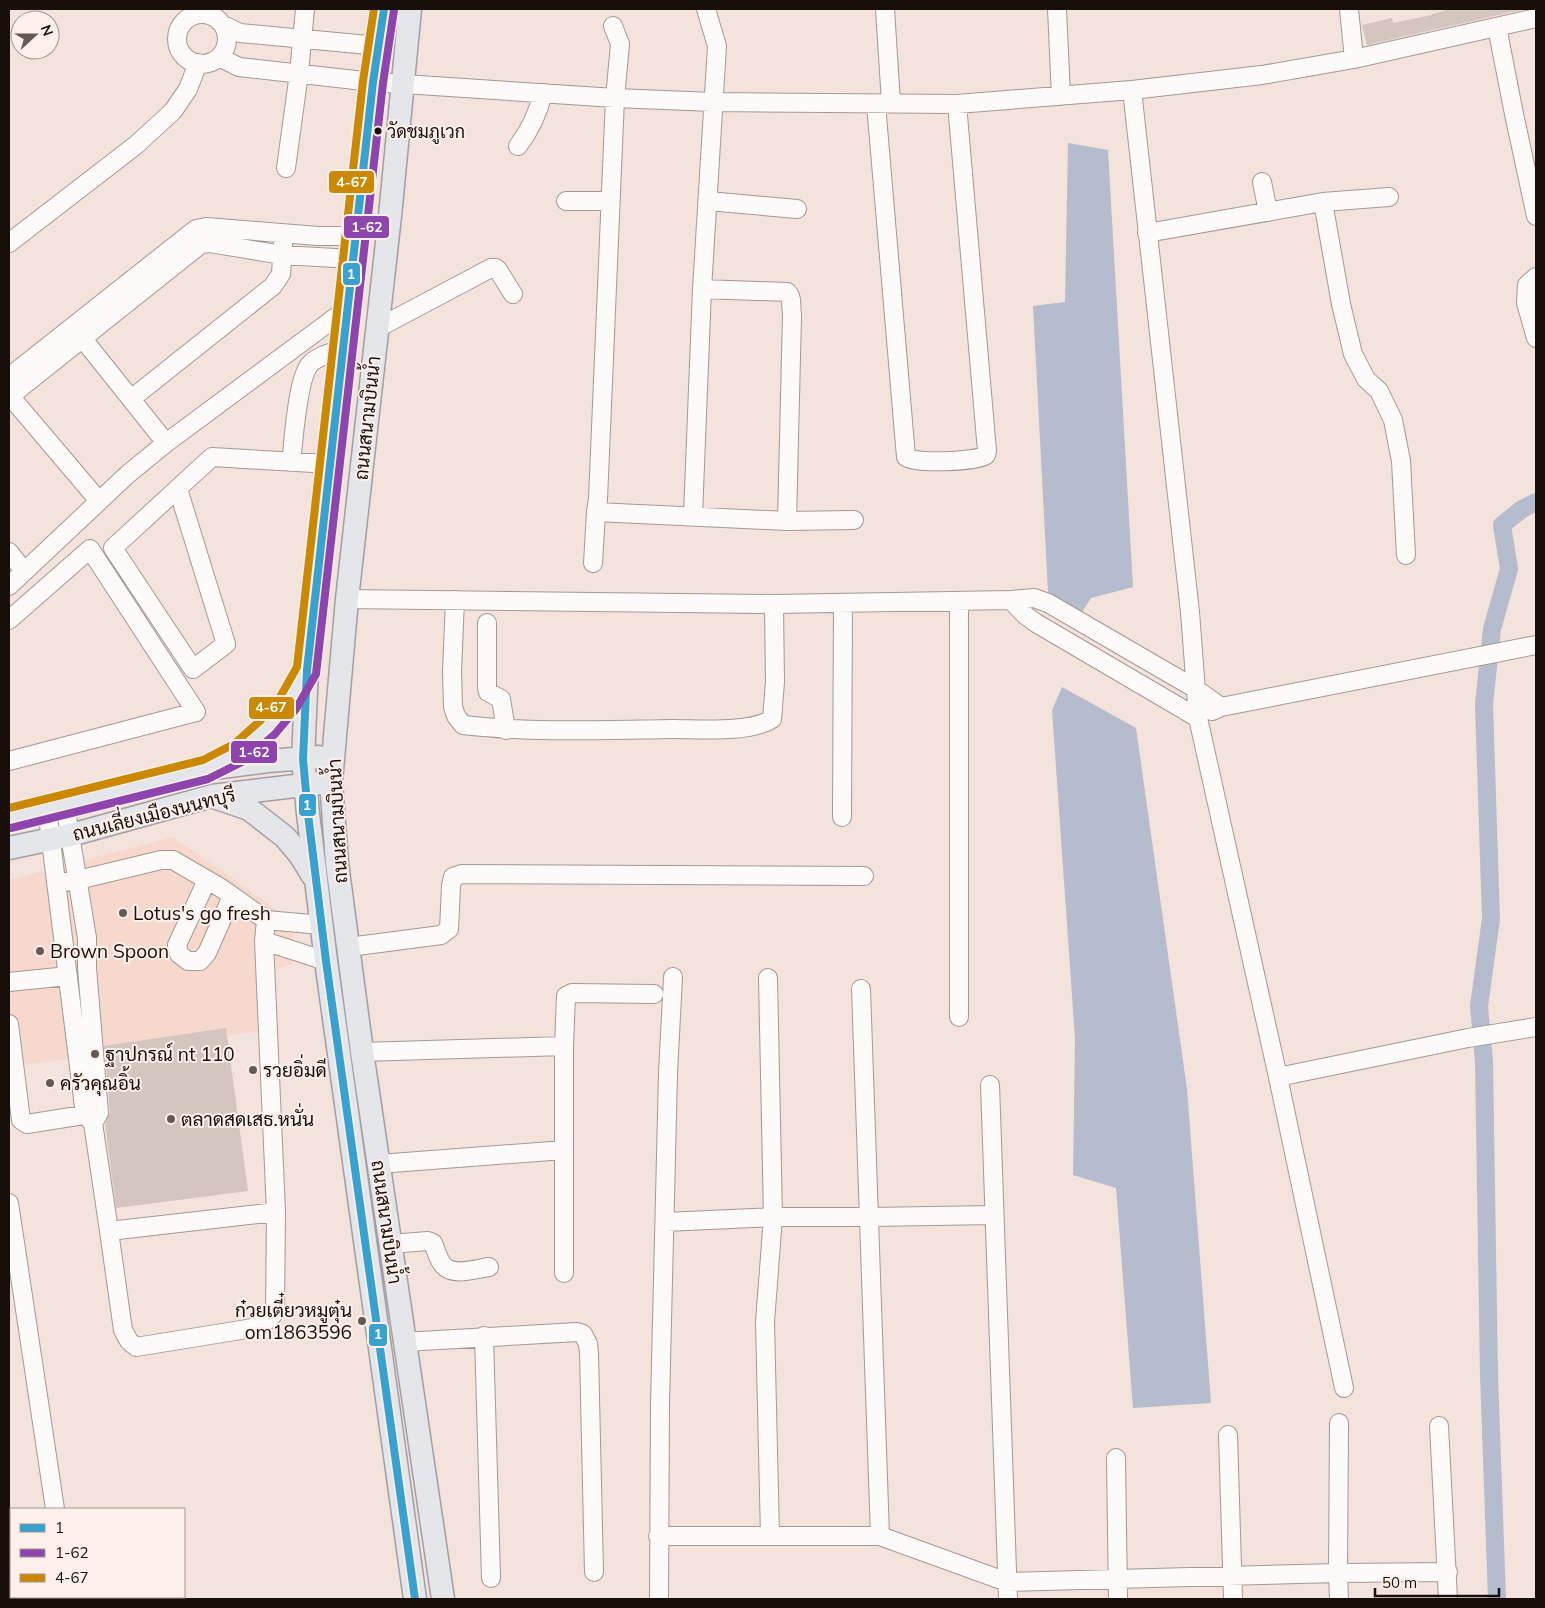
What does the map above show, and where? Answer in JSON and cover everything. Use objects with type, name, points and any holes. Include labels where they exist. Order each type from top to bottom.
[{"type":"main road","name":"ถนนสนามบินน้ำ","points":[[384,9],[373,82],[307,670],[303,759],[326,960],[415,1599]]},
{"type":"main road","name":"ถนนสนามบินน้ำ","points":[[410,9],[390,216],[347,599],[330,782],[336,863],[362,1052],[443,1599]]},
{"type":"main road","points":[[360,211],[390,216]]},
{"type":"main road","points":[[353,259],[384,260]]},
{"type":"main road","points":[[206,769],[240,752],[268,727],[288,703],[307,670]]},
{"type":"main road","name":"ถนนเลี่ยงเมืองนนทบุรี","points":[[9,818],[206,769],[268,761],[332,756]]},
{"type":"main road","name":"ถนนเลี่ยงเมืองนนทบุรี","points":[[9,848],[61,837],[212,796],[330,782]]},
{"type":"main road","points":[[212,796],[249,809],[285,837],[300,855],[317,884]]},
{"type":"main road","points":[[411,1568],[437,1565]]},
{"type":"street","points":[[286,168],[306,9]]},
{"type":"street","points":[[693,516],[702,289],[716,46],[706,9]]},
{"type":"street","points":[[885,9],[884,104],[906,457],[912,460],[976,460],[986,455],[987,450],[957,104]]},
{"type":"street","points":[[1057,9],[1061,96]]},
{"type":"street","points":[[1350,9],[1354,59]]},
{"type":"street","points":[[223,25],[227,34],[227,43],[219,58],[211,62],[198,63],[189,60],[183,54],[177,38],[181,26],[187,19],[200,11],[240,33],[379,46]]},
{"type":"street","points":[[219,58],[239,67],[373,82],[615,98],[713,102],[957,104],[1132,90],[1262,75],[1354,59],[1536,18]]},
{"type":"street","points":[[593,563],[598,499],[615,98],[620,44],[613,26]]},
{"type":"street","points":[[1497,26],[1536,216]]},
{"type":"street","points":[[9,243],[136,145],[172,112],[188,89],[198,63]]},
{"type":"street","points":[[1132,90],[1190,612],[1198,718],[1278,1077],[1344,1388]]},
{"type":"street","points":[[518,146],[537,115],[543,93]]},
{"type":"street","points":[[1262,182],[1268,212]]},
{"type":"street","points":[[1147,233],[1323,202],[1389,196]]},
{"type":"street","points":[[566,201],[610,201]]},
{"type":"street","points":[[708,201],[796,209]]},
{"type":"street","points":[[1323,202],[1353,354],[1366,379],[1379,391],[1393,420],[1401,461],[1406,555]]},
{"type":"street","points":[[9,377],[112,305],[198,236],[206,227],[318,236],[357,236]]},
{"type":"street","points":[[131,399],[272,286],[281,274],[285,234]]},
{"type":"street","points":[[198,236],[210,243],[282,255],[353,259]]},
{"type":"street","points":[[376,329],[491,268],[498,270],[513,294]]},
{"type":"street","points":[[1536,277],[1527,285],[1526,303],[1536,338]]},
{"type":"street","points":[[702,289],[787,292],[790,296],[792,316],[787,521]]},
{"type":"street","points":[[99,501],[9,397],[83,339],[112,305]]},
{"type":"street","points":[[9,586],[128,474],[166,443],[348,308]]},
{"type":"street","points":[[83,339],[166,443]]},
{"type":"street","points":[[291,462],[302,380],[310,364],[324,355],[343,349]]},
{"type":"street","points":[[178,489],[226,644],[192,669],[113,548],[212,458],[330,464]]},
{"type":"street","points":[[596,512],[787,521],[854,520]]},
{"type":"street","points":[[9,620],[90,549],[196,712],[9,761]]},
{"type":"street","points":[[9,552],[24,571]]},
{"type":"street","points":[[347,599],[774,604],[1034,598],[1048,603],[1196,689],[1222,707]]},
{"type":"street","points":[[455,600],[452,671],[453,707],[456,716],[463,725],[506,730],[544,731],[708,729],[749,727],[772,720],[775,682],[774,604]]},
{"type":"street","points":[[1011,600],[1025,615],[1036,623],[1198,718]]},
{"type":"street","points":[[959,1017],[960,601]]},
{"type":"street","points":[[842,817],[843,603]]},
{"type":"street","points":[[488,623],[487,688],[488,692],[501,699],[506,730]]},
{"type":"street","points":[[1198,718],[1222,707],[1536,645]]},
{"type":"street","points":[[56,807],[61,837],[78,880],[87,938],[92,1117]]},
{"type":"street","points":[[61,837],[56,883],[68,976],[92,1117],[123,1330],[129,1341],[136,1347],[247,1330],[264,1323],[275,1312],[276,1212],[264,941],[266,920]]},
{"type":"street","points":[[56,883],[78,880],[161,860],[174,860],[208,880],[266,920],[322,925]]},
{"type":"street","points":[[349,947],[441,935],[449,929],[453,877],[462,874],[864,876]]},
{"type":"street","points":[[208,880],[177,944],[179,954],[188,961],[200,961],[207,954],[232,896]]},
{"type":"street","points":[[264,941],[326,960]]},
{"type":"street","points":[[9,982],[68,976]]},
{"type":"street","points":[[659,1599],[660,1404],[673,977]]},
{"type":"street","points":[[768,978],[772,1217],[765,1322],[770,1536]]},
{"type":"street","points":[[861,989],[880,1536]]},
{"type":"street","points":[[564,1273],[564,1046],[566,996],[572,993],[654,994]]},
{"type":"street","points":[[9,1024],[21,1120],[28,1124],[92,1117]]},
{"type":"street","points":[[1278,1077],[1468,1038],[1536,1027]]},
{"type":"street","points":[[362,1052],[564,1046]]},
{"type":"street","points":[[990,1085],[1007,1590]]},
{"type":"street","points":[[379,1164],[564,1150]]},
{"type":"street","points":[[9,1203],[56,1508]]},
{"type":"street","points":[[109,1231],[276,1212]]},
{"type":"street","points":[[665,1222],[772,1217],[994,1215]]},
{"type":"street","points":[[390,1244],[428,1241],[433,1243],[442,1264],[450,1269],[460,1272],[489,1267]]},
{"type":"street","points":[[404,1342],[484,1336],[577,1332],[583,1334],[589,1353],[591,1388],[594,1572]]},
{"type":"street","points":[[484,1336],[491,1578]]},
{"type":"street","points":[[1338,1423],[1339,1599]]},
{"type":"street","points":[[1439,1426],[1448,1599]]},
{"type":"street","points":[[1228,1435],[1233,1599]]},
{"type":"street","points":[[1116,1458],[1118,1599]]},
{"type":"street","points":[[658,1536],[880,1536],[1007,1590],[1117,1579],[1448,1572]]},
{"type":"shaded area","points":[[173,837],[290,919],[297,953],[290,965],[264,973],[267,1030],[9,1067],[9,880]]},
{"type":"water","points":[[1068,143],[1108,150],[1133,587],[1091,598],[1082,612],[1048,592],[1033,306],[1065,302]]},
{"type":"water","points":[[1062,687],[1136,728],[1187,1089],[1211,1403],[1133,1408],[1116,1188],[1073,1175],[1075,1038],[1052,710]]},
{"type":"building","points":[[1452,9],[1521,10],[1367,45],[1362,25],[1392,18],[1393,23]]},
{"type":"building","name":"ตลาดสดเสธ.หนั่น","points":[[226,1028],[248,1191],[116,1208],[105,1124],[110,1112],[104,1046]]},
{"type":"waterway","points":[[1497,1599],[1489,1375],[1484,1061],[1479,1006],[1491,919],[1484,704],[1492,629],[1509,569],[1502,525],[1522,509],[1536,502]]},
{"type":"transit line","name":"4-67","points":[[9,808],[203,760],[234,744],[261,720],[280,697],[297,667],[363,81],[374,9]]},
{"type":"transit line","name":"1","points":[[384,9],[373,82],[307,670],[303,759],[326,961],[415,1599]]},
{"type":"transit line","name":"1-62","points":[[11,828],[208,779],[244,761],[275,734],[296,709],[316,674],[383,83],[394,10]]},
{"type":"place","name":"วัดชมภูเวก","points":[[378,131]]},
{"type":"place","name":"Lotus's go fresh","points":[[123,913]]},
{"type":"place","name":"Brown Spoon","points":[[40,951]]},
{"type":"place","name":"ฐาปกรณ์ nt 110","points":[[95,1054]]},
{"type":"place","name":"รวยอิ่มดี","points":[[253,1070]]},
{"type":"place","name":"ครัวคุณอิ้น","points":[[50,1083]]},
{"type":"place","name":"ตลาดสดเสธ.หนั่น","points":[[171,1119]]},
{"type":"place","name":"ก๋วยเตี๋ยวหมูตุ๋น om1863596","points":[[362,1321]]}]
